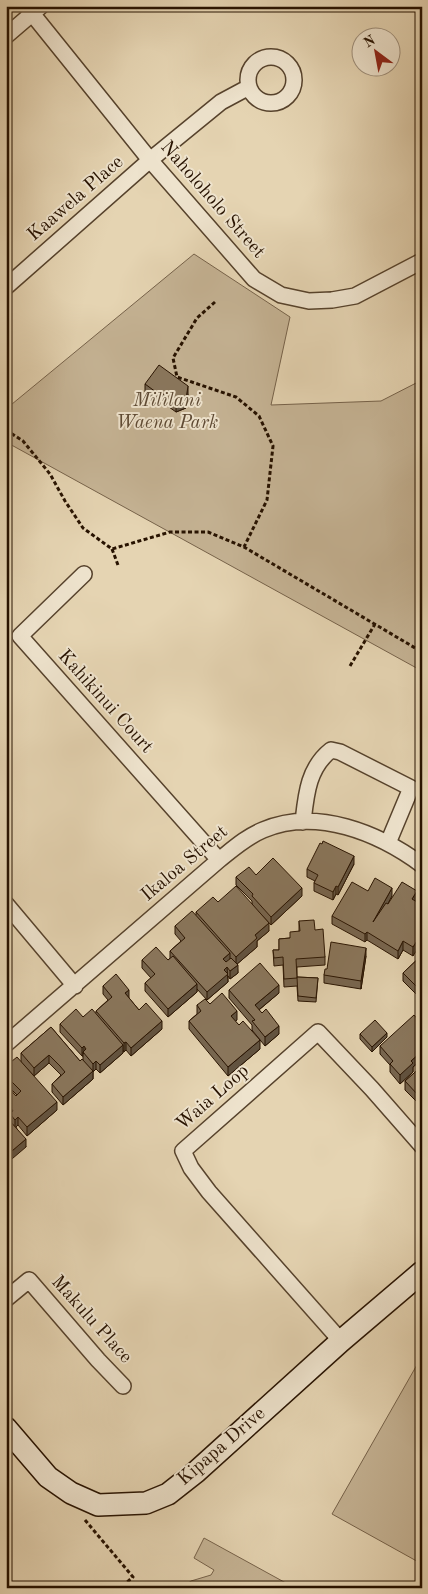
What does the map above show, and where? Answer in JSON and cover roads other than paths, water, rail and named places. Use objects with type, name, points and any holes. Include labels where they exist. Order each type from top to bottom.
[{"type":"street","points":[[6,36],[33,9]]},
{"type":"street","name":"Naholoholo Street","points":[[33,9],[150,160],[254,279],[281,295],[309,301],[332,300],[355,296],[422,261]]},
{"type":"street","name":"Kaawela Place","points":[[6,287],[150,160],[220,102],[249,88]]},
{"type":"street","name":"Kahikinui Court","points":[[84,574],[20,636],[219,860]]},
{"type":"street","points":[[303,822],[306,791],[315,769],[321,758],[331,750],[340,752],[412,788],[388,842]]},
{"type":"street","name":"Ikaloa Street","points":[[6,1044],[219,860],[245,839],[264,829],[280,824],[303,822],[329,823],[354,828],[388,842],[422,865]]},
{"type":"street","points":[[6,904],[75,986]]},
{"type":"street","name":"Waia Loop","points":[[341,1342],[209,1192],[191,1168],[183,1151],[318,1032],[372,1088],[422,1146]]},
{"type":"street","name":"Kipapa Drive","points":[[6,1428],[48,1477],[70,1493],[98,1505],[146,1503],[168,1494],[196,1472],[422,1272]]},
{"type":"street","name":"Makulu Place","points":[[6,1299],[29,1280],[98,1360],[124,1386]]},
{"type":"park label","name":"Mililani Waena Park","points":[[167,412]]}]
